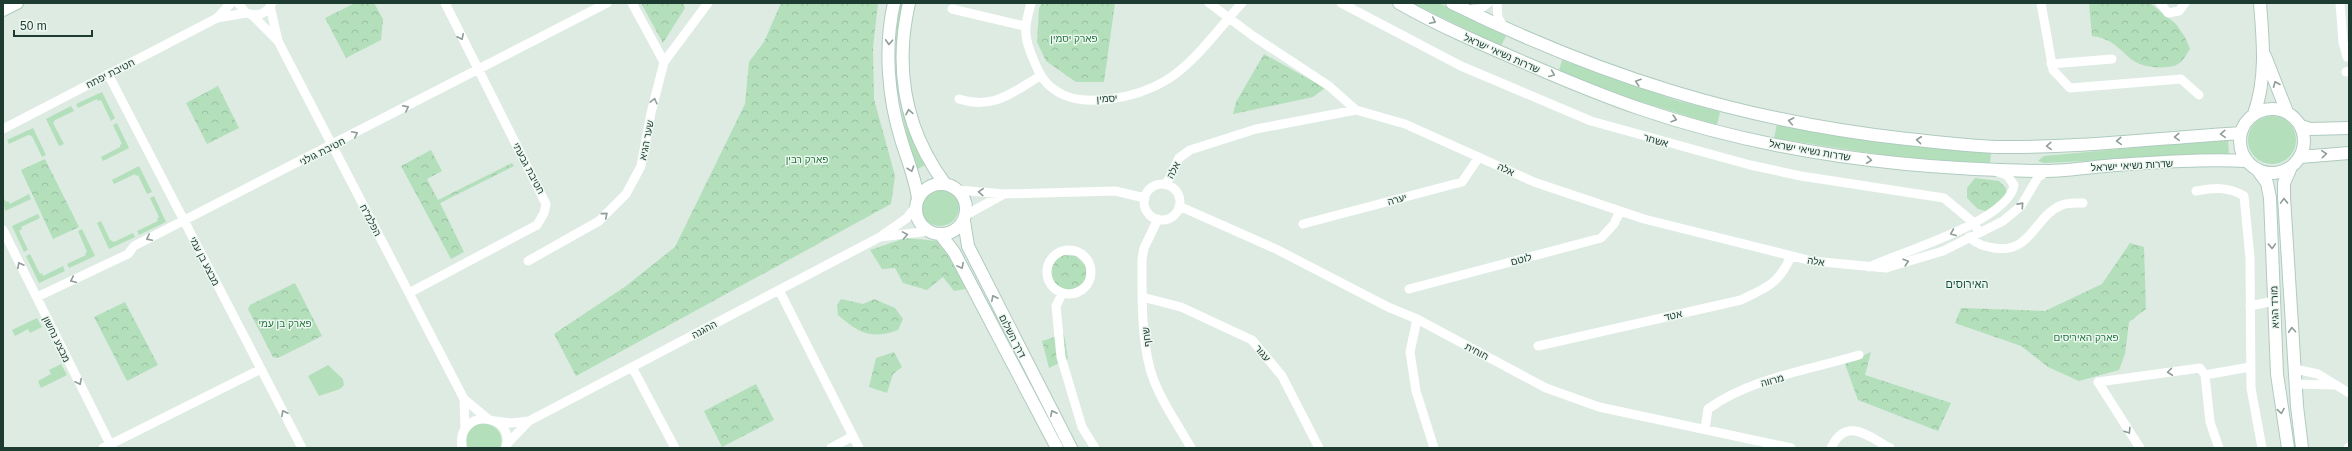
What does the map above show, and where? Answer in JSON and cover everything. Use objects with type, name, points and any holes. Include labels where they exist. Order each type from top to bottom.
[{"type":"main road","points":[[3,10],[17,3]]},
{"type":"main road","points":[[894,3],[889,41],[890,89],[896,122],[917,202],[918,218],[935,232],[954,231],[965,218],[966,202],[958,190],[945,184],[921,148],[910,118],[904,70],[904,44],[909,3]]},
{"type":"main road","name":"שדרות נשיאי ישראל","points":[[1399,3],[1491,48],[1593,92],[1643,110],[1776,145],[1905,165],[1992,170],[2048,171],[2122,165],[2247,161]]},
{"type":"main road","points":[[1452,3],[1505,28],[1602,69],[1672,92],[1762,115],[1870,134],[1994,147],[2044,147],[2241,133]]},
{"type":"main road","points":[[2254,114],[2258,104],[2264,55],[2260,3]]},
{"type":"main road","points":[[2264,55],[2287,112],[2301,126],[2310,128],[2349,128]]},
{"type":"main road","points":[[2287,112],[2268,109],[2254,114],[2248,119],[2241,133],[2241,147],[2247,161],[2257,169],[2271,172],[2291,167],[2300,156],[2304,141],[2301,126]]},
{"type":"main road","points":[[2300,156],[2349,153]]},
{"type":"main road","name":"מורד הגיא","points":[[2291,167],[2284,182],[2284,197],[2295,384],[2302,448]]},
{"type":"main road","name":"מורד הגיא","points":[[2257,169],[2267,184],[2270,198],[2277,374],[2288,448]]},
{"type":"main road","points":[[917,202],[930,186],[945,184]]},
{"type":"main road","name":"דרך השלום","points":[[965,218],[968,246],[1071,448]]},
{"type":"main road","name":"דרך השלום","points":[[935,232],[954,252],[1057,448]]},
{"type":"main road","points":[[2277,374],[2295,369]]},
{"type":"main road","points":[[2277,374],[2295,384]]},
{"type":"street","name":"חטיבת יפתח","points":[[3,129],[217,18],[231,3]]},
{"type":"street","name":"הפלמ\"ח","points":[[238,3],[278,41]]},
{"type":"street","name":"חטיבת גבעתי","points":[[409,293],[537,225],[544,213],[545,199],[445,3]]},
{"type":"street","name":"חטיבת גולני","points":[[36,297],[128,254],[134,246],[332,146],[607,3]]},
{"type":"street","points":[[632,3],[664,62]]},
{"type":"street","name":"שער הגיא","points":[[528,261],[599,220],[613,209],[626,194],[641,166],[651,113],[664,62],[708,3]]},
{"type":"street","name":"יסמין","points":[[1032,3],[1024,26],[1028,47],[1040,76],[1055,90],[1068,97],[1086,100],[1125,97],[1146,91],[1179,72],[1228,18]]},
{"type":"street","points":[[1209,3],[1263,44],[1329,86],[1356,110]]},
{"type":"street","points":[[1228,18],[1242,3]]},
{"type":"street","name":"אשחר","points":[[1341,3],[1461,66],[1591,121],[1698,152],[1757,167],[1801,176],[1944,198],[1974,223],[1979,233]]},
{"type":"street","points":[[1466,10],[1480,9],[1488,3]]},
{"type":"street","points":[[1497,3],[1498,18],[1505,28]]},
{"type":"street","points":[[2041,3],[2051,64],[2057,77],[2070,88],[2181,79],[2200,95]]},
{"type":"street","points":[[2160,3],[2168,13],[2179,11],[2185,3]]},
{"type":"street","points":[[2340,3],[2343,42],[2347,57]]},
{"type":"street","name":"חטיבת יפתח","points":[[217,18],[264,13],[271,5]]},
{"type":"street","name":"הפלמ\"ח","points":[[271,5],[278,41],[464,399],[465,429],[462,444]]},
{"type":"street","points":[[952,9],[1024,26]]},
{"type":"street","points":[[2051,64],[2112,59]]},
{"type":"street","name":"מבצע בן עמי","points":[[108,74],[262,368],[302,448]]},
{"type":"street","points":[[959,99],[973,104],[997,101],[1040,76]]},
{"type":"street","name":"אלה","points":[[1166,185],[1179,158],[1190,150],[1256,129],[1356,110],[1405,124],[1534,182],[1644,219],[1812,261],[1886,268],[1943,251],[2003,221],[2021,206],[2038,177],[2048,171]]},
{"type":"street","name":"יערה","points":[[1303,224],[1462,182],[1479,157]]},
{"type":"street","name":"אלה","points":[[1868,267],[1974,223],[2003,205],[2014,190],[2014,185],[2012,179],[1992,170]]},
{"type":"street","points":[[1166,185],[1175,190],[1180,200],[1179,206],[1169,218],[1158,219],[1153,217],[1146,209],[1145,198],[1147,193],[1155,186],[1166,185]]},
{"type":"street","points":[[2196,191],[2218,188],[2232,190],[2244,196],[2250,258],[2251,388],[2262,448]]},
{"type":"street","points":[[958,190],[1004,194],[1115,191],[1145,198]]},
{"type":"street","points":[[965,218],[981,205],[1004,194]]},
{"type":"street","name":"ההגנה","points":[[507,446],[529,421],[880,237],[907,218],[917,202]]},
{"type":"street","points":[[1969,237],[1978,245],[2000,249],[2023,244],[2050,212],[2062,205],[2083,203]]},
{"type":"street","name":"חוחית","points":[[1179,206],[1276,249],[1388,307],[1417,319],[1546,388],[1599,407],[1791,448]]},
{"type":"street","name":"לוטם","points":[[1409,289],[1601,238],[1614,224],[1620,211]]},
{"type":"street","name":"שחף","points":[[1158,219],[1144,248],[1142,259],[1142,297],[1145,336],[1150,369],[1161,395],[1191,448]]},
{"type":"street","name":"מבצע נחשון","points":[[3,230],[108,447]]},
{"type":"street","name":"ההגנה","points":[[880,237],[935,232]]},
{"type":"street","points":[[1072,251],[1086,259],[1090,268],[1090,276],[1086,286],[1080,291],[1072,294],[1062,294],[1049,282],[1047,266],[1057,254],[1072,251]]},
{"type":"street","name":"אטד","points":[[1538,346],[1741,300],[1772,285],[1786,268],[1791,256]]},
{"type":"street","points":[[779,290],[859,448]]},
{"type":"street","points":[[1062,294],[1056,306],[1061,357],[1082,427],[1095,448]]},
{"type":"street","name":"עגור","points":[[1142,297],[1181,307],[1252,340],[1282,376],[1319,448]]},
{"type":"street","points":[[2250,306],[2274,301]]},
{"type":"street","points":[[1417,319],[1410,352],[1416,391],[1434,448]]},
{"type":"street","name":"מרווה","points":[[1705,429],[1708,409],[1725,397],[1745,388],[1859,355]]},
{"type":"street","points":[[632,367],[675,448]]},
{"type":"street","points":[[2205,375],[2250,367]]},
{"type":"street","points":[[108,447],[262,368]]},
{"type":"street","points":[[2140,448],[2098,382],[2200,368],[2205,375],[2210,422],[2219,448]]},
{"type":"street","points":[[2295,369],[2318,374],[2349,393]]},
{"type":"street","points":[[2295,384],[2336,384]]},
{"type":"street","name":"הפלמ\"ח","points":[[464,399],[504,430],[507,446]]},
{"type":"street","points":[[465,429],[476,420],[492,420]]},
{"type":"street","name":"ההגנה","points":[[492,420],[511,423],[529,421]]},
{"type":"street","points":[[1832,448],[1836,437],[1847,430],[1857,431],[1890,448]]},
{"type":"street","points":[[831,448],[853,436]]},
{"type":"street","points":[[454,448],[462,444]]},
{"type":"green space","points":[[355,3],[374,3],[383,19],[381,40],[346,58],[325,18]]},
{"type":"green space","points":[[641,3],[683,3],[685,8],[663,43]]},
{"type":"green space","name":"פארק רבין","points":[[781,3],[878,3],[873,48],[874,99],[895,176],[891,204],[576,376],[554,334],[626,286],[675,247],[745,104],[749,62],[764,42]]},
{"type":"green space","points":[[900,3],[904,3],[901,66],[904,106],[908,126],[925,165],[916,170],[901,107],[896,68],[897,26]]},
{"type":"green space","name":"פארק יסמין","points":[[1042,3],[1115,3],[1104,82],[1076,82],[1046,61],[1037,42],[1039,8]]},
{"type":"green space","points":[[1412,3],[1439,3],[1506,36],[1501,46]]},
{"type":"green space","points":[[2089,3],[2150,3],[2176,24],[2185,37],[2190,49],[2181,62],[2170,67],[2141,65],[2109,41],[2092,36]]},
{"type":"green space","points":[[1264,54],[1325,88],[1313,97],[1233,114],[1236,102]]},
{"type":"green space","points":[[1562,60],[1675,100],[1720,112],[1717,125],[1638,101],[1559,71]]},
{"type":"green space","points":[[218,86],[239,128],[207,144],[186,103]]},
{"type":"green space","points":[[102,92],[115,118],[111,121],[101,100],[98,101],[97,99],[78,108],[76,104]]},
{"type":"green space","points":[[71,106],[74,111],[55,120],[53,123],[64,144],[59,146],[46,119]]},
{"type":"green space","points":[[2272,116],[2281,118],[2289,123],[2294,131],[2296,140],[2294,149],[2289,157],[2281,162],[2272,164],[2263,162],[2255,157],[2250,149],[2248,140],[2250,131],[2255,123],[2263,118]]},
{"type":"green space","points":[[117,123],[129,148],[103,161],[101,157],[120,147],[122,144],[113,125]]},
{"type":"green space","points":[[1777,124],[1829,134],[1991,152],[1990,164],[1889,156],[1774,138]]},
{"type":"green space","points":[[33,128],[46,155],[42,157],[32,136],[28,135],[9,144],[7,140]]},
{"type":"green space","points":[[2228,139],[2229,154],[2044,163],[2038,161],[2044,156]]},
{"type":"green space","points":[[431,150],[442,171],[427,179],[438,200],[512,163],[514,166],[440,203],[464,252],[451,259],[401,166]]},
{"type":"green space","points":[[45,159],[79,227],[53,239],[21,170]]},
{"type":"green space","points":[[139,166],[152,192],[147,194],[138,175],[136,176],[135,174],[114,184],[112,180]]},
{"type":"green space","points":[[1975,178],[1999,181],[2006,188],[2006,198],[1989,212],[1978,209],[1967,198],[1967,188]]},
{"type":"green space","points":[[940,188],[953,194],[959,207],[953,220],[940,226],[927,220],[921,207],[927,194]]},
{"type":"green space","points":[[29,194],[31,199],[5,211],[3,197],[6,202],[8,201],[10,204]]},
{"type":"green space","points":[[154,196],[166,222],[139,235],[137,231],[158,221],[157,219],[159,217],[150,198]]},
{"type":"green space","points":[[38,214],[40,218],[21,227],[22,229],[19,231],[28,250],[24,252],[12,226]]},
{"type":"green space","points":[[101,221],[110,240],[114,242],[133,233],[135,237],[109,249],[97,223]]},
{"type":"green space","points":[[82,229],[95,256],[69,268],[67,264],[86,255],[85,253],[87,252],[78,231]]},
{"type":"green space","points":[[906,238],[937,241],[958,270],[966,289],[954,291],[943,277],[927,290],[903,283],[895,268],[882,269],[870,250]]},
{"type":"green space","name":"פארק האיריסים","points":[[2130,243],[2144,247],[2146,309],[2129,322],[2125,354],[2119,370],[2079,381],[2048,367],[2021,346],[1955,323],[1961,308],[2045,311],[2102,284]]},
{"type":"green space","points":[[30,254],[40,274],[42,273],[43,276],[63,266],[65,271],[39,283],[26,256]]},
{"type":"green space","points":[[1062,255],[1076,256],[1086,266],[1086,281],[1078,287],[1070,290],[1058,288],[1053,283],[1051,277],[1051,269],[1054,259]]},
{"type":"green space","name":"פארק בן עמי","points":[[295,283],[322,336],[278,358],[273,357],[248,309],[250,305]]},
{"type":"green space","points":[[841,299],[863,304],[874,299],[895,308],[903,319],[898,330],[880,334],[866,333],[852,326],[838,315],[837,305]]},
{"type":"green space","points":[[125,302],[158,365],[127,381],[94,317]]},
{"type":"green space","points":[[37,318],[42,327],[30,333],[28,329],[15,336],[12,330]]},
{"type":"green space","points":[[1064,334],[1068,359],[1049,368],[1042,341]]},
{"type":"green space","points":[[894,352],[902,367],[893,374],[887,393],[869,387],[876,358]]},
{"type":"green space","points":[[1871,352],[1865,375],[1951,403],[1938,431],[1858,400],[1845,364]]},
{"type":"green space","points":[[61,364],[67,375],[41,388],[38,381],[51,374],[49,370]]},
{"type":"green space","points":[[328,365],[343,379],[344,385],[340,389],[319,396],[308,376]]},
{"type":"green space","points":[[756,384],[774,420],[722,447],[704,411]]},
{"type":"green space","points":[[480,423],[485,423],[498,430],[501,438],[500,448],[468,448],[468,433],[473,427]]},
{"type":"district","name":"האירוסים","points":[[1967,284]]}]
